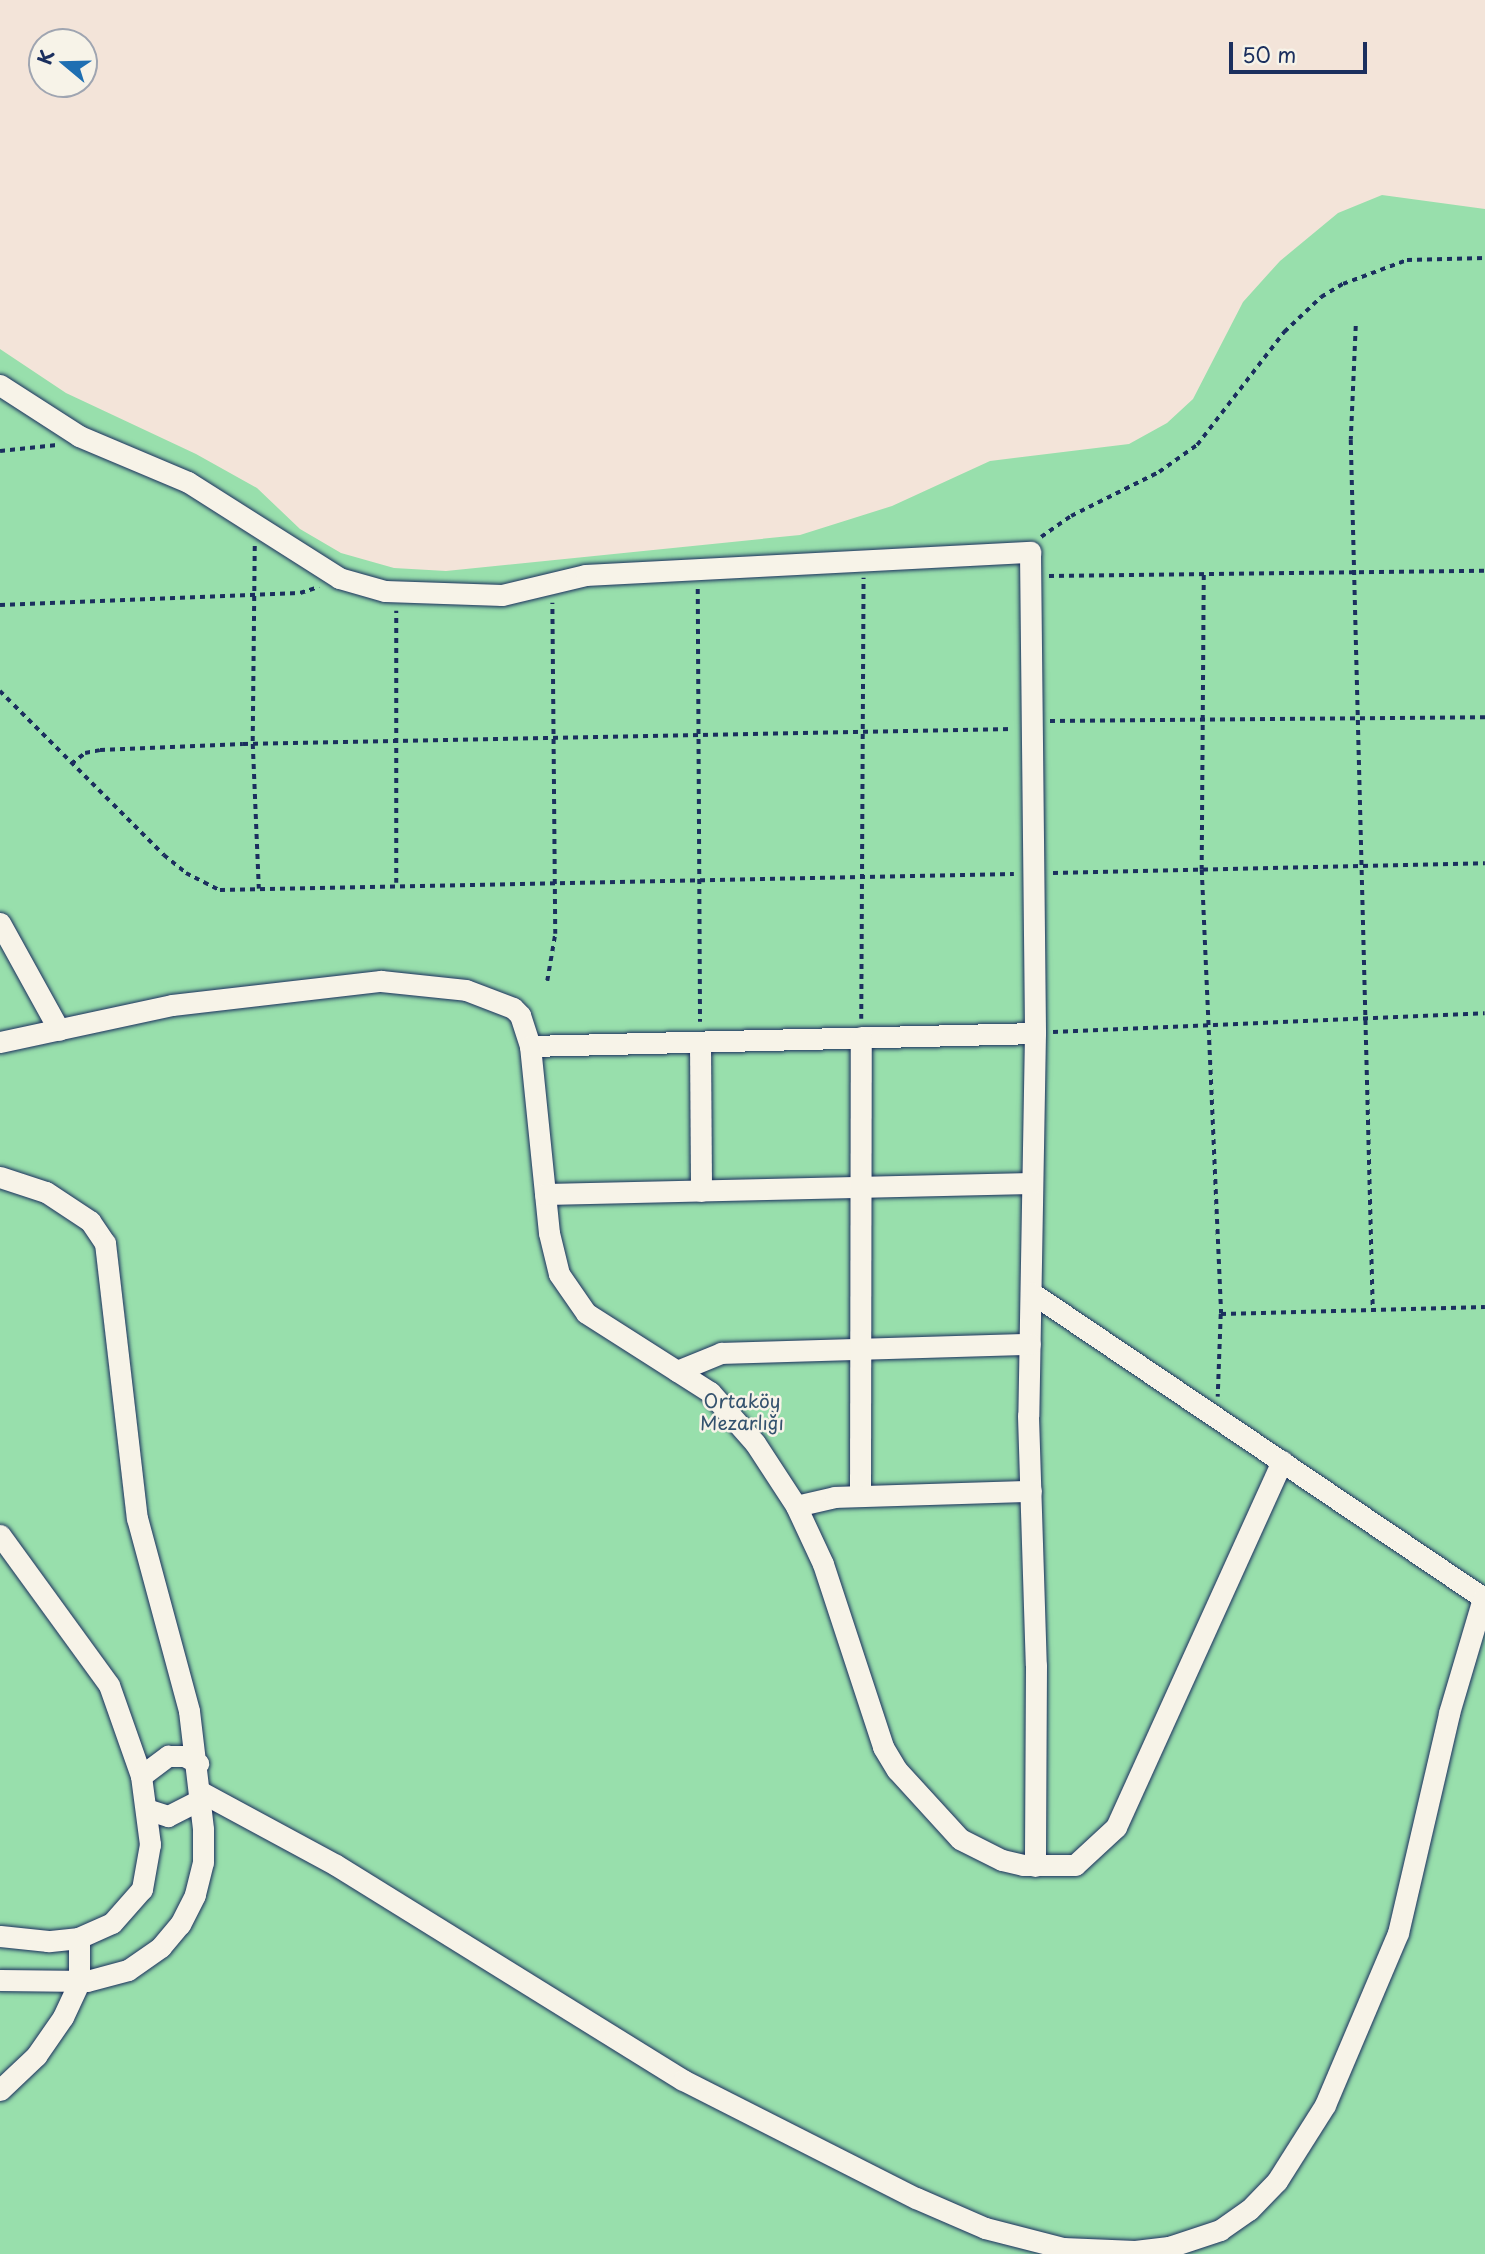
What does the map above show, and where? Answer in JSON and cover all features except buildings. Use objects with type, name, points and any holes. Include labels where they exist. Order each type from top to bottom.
[{"type":"street","points":[[0,385],[79,436],[188,482],[340,578],[396,591],[502,595],[586,575],[863,562],[1025,549],[1030,552],[1033,576],[1034,873],[1030,1344],[1035,1866]]},
{"type":"street","points":[[0,923],[60,1030]]},
{"type":"street","points":[[0,1042],[257,992],[415,982],[466,989],[513,1008],[520,1015],[530,1046],[552,1255],[572,1296],[603,1328],[677,1371],[733,1415],[796,1506],[823,1564],[883,1747],[897,1770],[960,1839],[992,1856],[1035,1866],[1075,1865],[1116,1826],[1282,1461]]},
{"type":"street","points":[[530,1046],[1034,1032]]},
{"type":"street","points":[[860,1496],[861,1037]]},
{"type":"street","points":[[701,1042],[701,1191]]},
{"type":"street","points":[[0,1177],[46,1192],[90,1221],[105,1242],[137,1518],[189,1711],[202,1796],[203,1862],[195,1895],[180,1924],[161,1947],[128,1970],[79,1982],[0,1980]]},
{"type":"street","points":[[545,1194],[1032,1183]]},
{"type":"street","points":[[202,1796],[336,1865],[674,2074],[916,2198],[985,2228],[1063,2248],[1135,2251],[1169,2247],[1220,2230],[1249,2210],[1277,2180],[1325,2105],[1398,1933],[1449,1713],[1484,1598],[1032,1293]]},
{"type":"street","points":[[677,1371],[721,1353],[1030,1344]]},
{"type":"street","points":[[796,1506],[823,1498],[1031,1491]]},
{"type":"street","points":[[0,1535],[109,1685],[141,1776],[150,1844],[142,1889],[112,1923],[79,1938],[48,1941],[0,1937]]},
{"type":"street","points":[[141,1776],[167,1756],[184,1756],[198,1763]]},
{"type":"street","points":[[146,1809],[168,1816],[202,1796]]},
{"type":"street","points":[[0,2090],[36,2056],[63,2017],[79,1982],[79,1938]]},
{"type":"path","points":[[1030,552],[1049,529],[1159,472],[1197,444],[1284,332],[1321,297],[1343,284],[1408,260],[1485,258]]},
{"type":"path","points":[[1356,326],[1351,440],[1357,574],[1363,1018],[1373,1309]]},
{"type":"path","points":[[0,451],[50,448],[79,436]]},
{"type":"path","points":[[256,526],[251,595],[259,889]]},
{"type":"path","points":[[861,1037],[863,562]]},
{"type":"path","points":[[698,569],[701,1042]]},
{"type":"path","points":[[1033,576],[1485,571]]},
{"type":"path","points":[[1204,575],[1202,870],[1206,1025],[1221,1314],[1216,1417]]},
{"type":"path","points":[[0,605],[300,593],[340,578]]},
{"type":"path","points":[[547,981],[552,965],[555,886],[551,582]]},
{"type":"path","points":[[396,591],[396,883]]},
{"type":"path","points":[[0,691],[71,764],[186,873],[220,890],[396,883],[555,886],[1485,863]]},
{"type":"path","points":[[71,764],[85,753],[100,750],[253,744],[1203,721],[1485,717]]},
{"type":"path","points":[[1034,1032],[1485,1013]]},
{"type":"path","points":[[1221,1314],[1485,1307]]},
{"type":"green space","name":"Ortaköy Mezarlığı","points":[[1382,195],[1485,209],[1485,2254],[0,2254],[0,349],[66,393],[196,454],[257,488],[300,529],[341,553],[394,568],[446,571],[800,535],[892,506],[990,461],[1129,444],[1167,423],[1193,399],[1243,302],[1280,261],[1338,213]]}]
